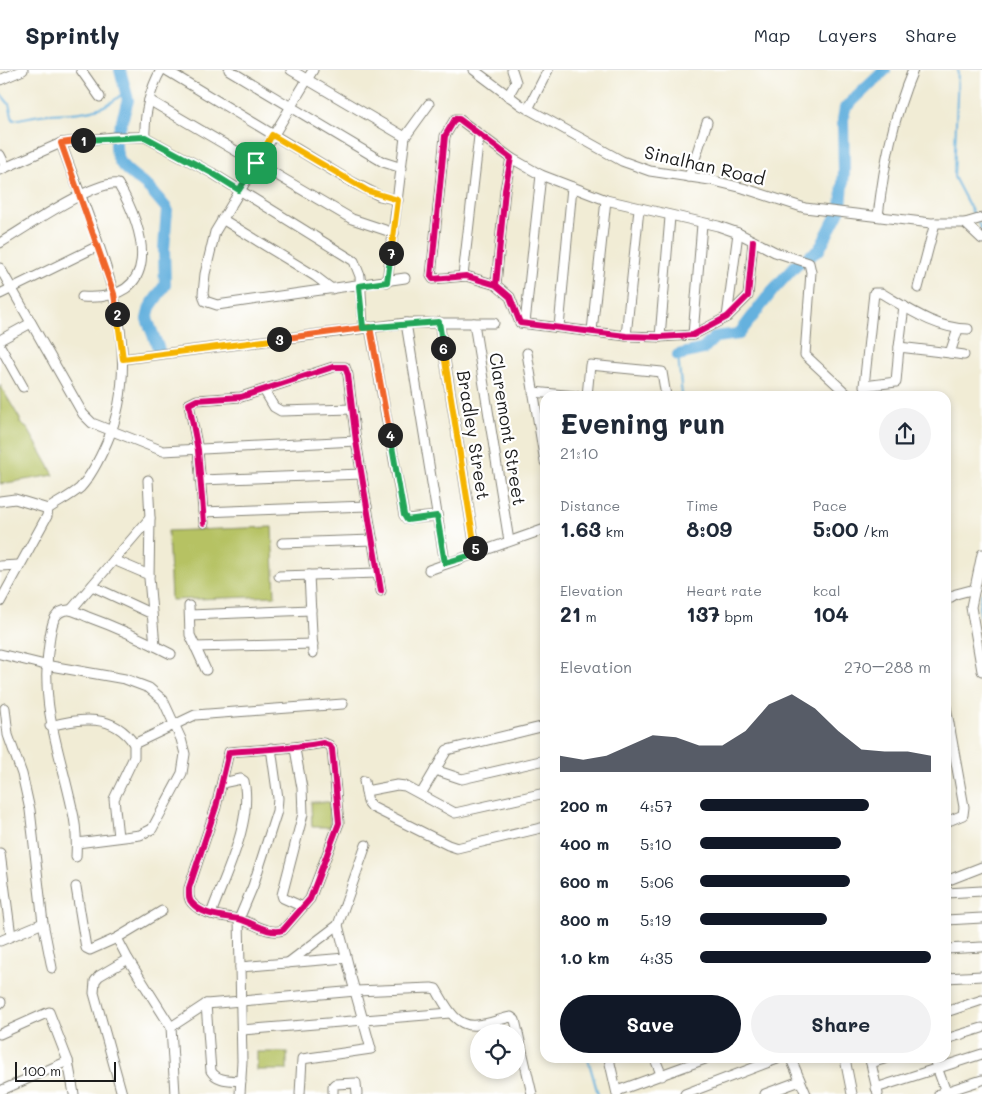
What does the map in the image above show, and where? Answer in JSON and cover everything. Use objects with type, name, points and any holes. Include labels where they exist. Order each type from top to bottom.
[{"type":"street","points":[[0,80],[23,70]]},
{"type":"street","points":[[81,70],[100,97]]},
{"type":"street","points":[[145,137],[149,100],[154,83],[161,70]]},
{"type":"street","points":[[166,70],[368,191],[398,200]]},
{"type":"street","points":[[229,70],[383,162],[402,168]]},
{"type":"street","points":[[291,70],[405,137]]},
{"type":"street","points":[[313,70],[222,219],[210,245],[203,294],[205,301],[217,305],[332,290],[405,278]]},
{"type":"street","name":"Sinalhan Road","points":[[474,70],[528,109],[632,165],[653,172],[743,188],[799,207],[935,223],[967,222],[982,218]]},
{"type":"street","points":[[508,96],[516,82],[512,70]]},
{"type":"street","points":[[528,109],[548,70]]},
{"type":"street","points":[[878,216],[886,153],[903,93],[913,70]]},
{"type":"street","points":[[149,100],[352,219],[394,233]]},
{"type":"street","points":[[387,282],[405,137],[429,104]]},
{"type":"street","points":[[753,241],[748,296],[727,317],[693,335],[660,337],[626,336],[520,323],[510,297],[496,285],[463,276],[433,279],[430,274],[445,136],[455,119],[459,119],[479,136],[511,158],[541,175],[572,188],[639,209],[738,233],[796,260],[808,263],[811,266],[805,355],[844,391]]},
{"type":"street","points":[[688,178],[707,122]]},
{"type":"street","points":[[463,276],[479,136]]},
{"type":"street","points":[[0,154],[3,169],[61,143],[114,137],[145,137],[212,173],[354,261],[360,276],[359,286],[404,515],[407,520],[437,516]]},
{"type":"street","points":[[0,602],[43,524],[48,509],[80,488],[98,462],[112,431],[123,380],[123,359],[114,294],[61,143]]},
{"type":"street","points":[[496,285],[505,190],[511,158]]},
{"type":"street","points":[[525,323],[541,175]]},
{"type":"street","points":[[0,244],[23,228],[80,196],[115,183],[118,184],[140,229],[142,249],[136,279],[127,289],[114,294],[95,298],[82,297]]},
{"type":"street","points":[[559,327],[572,188]]},
{"type":"street","points":[[592,331],[606,200]]},
{"type":"street","points":[[626,336],[639,209]]},
{"type":"street","points":[[660,337],[670,217]]},
{"type":"street","points":[[222,219],[315,276],[332,290]]},
{"type":"street","points":[[967,222],[982,239]]},
{"type":"street","points":[[918,288],[935,223]]},
{"type":"street","points":[[693,335],[702,224]]},
{"type":"street","points":[[727,317],[738,233]]},
{"type":"street","points":[[0,294],[98,246]]},
{"type":"street","points":[[0,268],[83,414],[92,423],[163,451],[356,441]]},
{"type":"street","points":[[864,391],[873,296],[876,292],[937,323],[958,329],[968,329]]},
{"type":"street","points":[[864,386],[896,382],[904,306]]},
{"type":"street","name":"Bradley Street","points":[[439,322],[476,554]]},
{"type":"street","points":[[0,340],[31,323]]},
{"type":"street","points":[[123,359],[406,323],[494,323]]},
{"type":"street","points":[[406,323],[445,563]]},
{"type":"street","name":"Claremont Street","points":[[474,323],[510,541]]},
{"type":"street","points":[[950,353],[958,329]]},
{"type":"street","points":[[0,346],[23,387]]},
{"type":"street","points":[[899,347],[964,355]]},
{"type":"street","points":[[527,353],[540,430]]},
{"type":"street","points":[[587,391],[590,365],[662,372],[665,391]]},
{"type":"street","points":[[204,523],[198,450],[190,404],[197,400],[231,398],[264,390],[333,367],[344,367],[348,375],[356,441],[381,591]]},
{"type":"street","points":[[264,390],[274,407],[281,411],[352,409]]},
{"type":"street","points":[[533,392],[540,393]]},
{"type":"street","points":[[200,480],[362,474]]},
{"type":"street","points":[[148,480],[150,518],[148,575],[150,613],[155,646]]},
{"type":"street","points":[[0,501],[15,499],[48,509]]},
{"type":"street","points":[[203,512],[367,506]]},
{"type":"street","points":[[71,610],[150,518]]},
{"type":"street","points":[[429,570],[540,531]]},
{"type":"street","points":[[282,543],[372,540]]},
{"type":"street","points":[[982,554],[971,607],[978,617],[982,671]]},
{"type":"street","points":[[114,560],[148,575]]},
{"type":"street","points":[[0,566],[19,565]]},
{"type":"street","points":[[279,576],[378,573]]},
{"type":"street","points":[[195,647],[313,648],[309,575]]},
{"type":"street","points":[[92,586],[150,613]]},
{"type":"street","points":[[951,597],[975,589]]},
{"type":"street","points":[[76,857],[77,843],[72,806],[50,726],[45,665],[53,618],[60,612],[71,610],[171,654]]},
{"type":"street","points":[[206,670],[190,635],[190,610],[311,610]]},
{"type":"street","points":[[0,654],[45,665],[125,679],[149,688],[164,700],[175,725],[185,754],[182,773],[162,812],[147,833],[77,843]]},
{"type":"street","points":[[134,744],[195,715],[343,704]]},
{"type":"street","points":[[5,708],[4,737],[22,774],[30,810],[43,923],[52,968]]},
{"type":"street","points":[[50,726],[74,720],[98,719],[114,725],[134,744],[134,757],[114,799],[118,838]]},
{"type":"street","points":[[421,794],[444,754],[451,748],[540,727]]},
{"type":"street","points":[[951,736],[964,811],[960,816],[951,820]]},
{"type":"street","points":[[323,743],[329,745],[332,749],[339,824],[310,899],[284,930],[278,932],[268,931],[239,919],[211,914],[192,904],[189,898],[189,888],[222,782],[229,752],[271,748],[295,749],[323,743]]},
{"type":"street","points":[[240,1094],[242,1030],[239,919],[253,886],[278,811],[271,748]]},
{"type":"street","points":[[295,749],[302,788],[303,814],[282,895],[284,898],[303,907]]},
{"type":"street","points":[[435,770],[456,778],[466,778],[540,761]]},
{"type":"street","points":[[211,914],[245,814],[247,796],[244,781],[241,779],[222,782]]},
{"type":"street","points":[[364,781],[368,802],[378,811],[457,848],[540,828]]},
{"type":"street","points":[[366,791],[397,785],[405,786],[455,812],[540,794]]},
{"type":"street","points":[[300,1094],[302,1059],[371,1050],[356,991],[345,958],[338,925],[366,845]]},
{"type":"street","points":[[0,853],[11,936]]},
{"type":"street","points":[[951,879],[982,867]]},
{"type":"street","points":[[76,887],[86,948],[90,950],[117,938],[162,911]]},
{"type":"street","points":[[951,893],[982,891]]},
{"type":"street","points":[[951,920],[982,918]]},
{"type":"street","points":[[0,942],[43,923]]},
{"type":"street","points":[[288,963],[338,925]]},
{"type":"street","points":[[117,938],[128,959],[171,1026],[175,1094]]},
{"type":"street","points":[[951,949],[982,947]]},
{"type":"street","points":[[240,968],[345,958]]},
{"type":"street","points":[[122,1094],[94,993],[95,981],[99,976],[128,959]]},
{"type":"street","points":[[951,978],[982,976]]},
{"type":"street","points":[[951,982],[965,977]]},
{"type":"street","points":[[171,1026],[206,1004],[356,991],[436,989],[450,1013],[459,1021],[470,1024]]},
{"type":"street","points":[[951,1010],[982,1000]]},
{"type":"street","points":[[206,1004],[211,1071],[214,1076],[219,1078],[241,1081]]},
{"type":"street","points":[[0,1034],[49,1012],[68,1061],[74,1094]]},
{"type":"street","points":[[242,1030],[450,1013]]},
{"type":"street","points":[[485,1024],[511,1018],[516,1024]]},
{"type":"street","points":[[951,1037],[982,1028]]},
{"type":"street","points":[[871,1063],[877,1091],[982,1054]]},
{"type":"street","points":[[0,1092],[68,1061]]},
{"type":"street","points":[[610,1063],[617,1093],[662,1076],[686,1063]]},
{"type":"street","points":[[657,1063],[662,1076]]},
{"type":"street","points":[[685,1094],[766,1063]]},
{"type":"street","points":[[793,1063],[806,1094]]},
{"type":"street","points":[[846,1063],[852,1094]]},
{"type":"street","points":[[936,1063],[943,1093],[982,1080]]},
{"type":"street","points":[[525,1071],[532,1094]]},
{"type":"street","points":[[765,1094],[800,1081]]},
{"type":"street","points":[[333,1094],[333,1086],[335,1084],[356,1083],[357,1094]]},
{"type":"green space","points":[[0,385],[20,419],[20,423],[28,429],[54,475],[0,484]]},
{"type":"green space","points":[[272,527],[275,596],[171,600],[168,531]]},
{"type":"green space","points":[[311,802],[329,802],[330,827],[312,827]]},
{"type":"green space","points":[[257,1052],[287,1052],[287,1070],[257,1070]]},
{"type":"waterway","points":[[118,134],[128,100],[120,70]]},
{"type":"waterway","points":[[678,355],[703,349],[715,337],[739,334],[773,290],[797,264],[819,250],[841,207],[844,172],[843,120],[845,108],[885,70]]},
{"type":"waterway","points":[[958,70],[954,177],[975,217]]},
{"type":"waterway","points":[[0,93],[9,104],[13,120],[44,114],[90,111],[117,99],[125,91]]},
{"type":"waterway","points":[[116,143],[116,152],[122,165],[149,188],[167,209],[164,249],[165,285],[150,307],[147,319],[159,350]]},
{"type":"waterway","points":[[978,223],[982,230]]},
{"type":"waterway","points":[[678,355],[682,391]]},
{"type":"waterway","points":[[982,593],[979,606],[982,627]]},
{"type":"waterway","points":[[589,1063],[598,1094]]},
{"type":"cycle path","points":[[496,285],[505,190],[511,158],[459,119],[455,119],[445,136],[431,276],[433,279],[466,276],[496,285],[510,297],[520,323],[626,336],[660,337],[693,335],[727,317],[748,296],[753,241]]},
{"type":"cycle path","points":[[204,523],[198,450],[189,404],[197,400],[241,397],[333,367],[345,367],[348,375],[356,441],[381,591]]},
{"type":"cycle path","points":[[323,743],[329,745],[332,749],[339,823],[310,899],[283,930],[277,931],[266,930],[239,919],[202,911],[190,900],[189,888],[216,807],[229,752],[288,748],[323,743]]},
{"type":"route","points":[[256,163],[239,190],[212,173],[145,137],[114,137],[61,143],[114,294],[123,359],[225,346],[363,328],[370,327],[404,515],[407,520],[437,516],[445,563],[476,554],[439,322],[406,323],[370,327],[363,328],[359,286],[387,282],[398,200],[368,191],[272,135],[256,163]]}]
